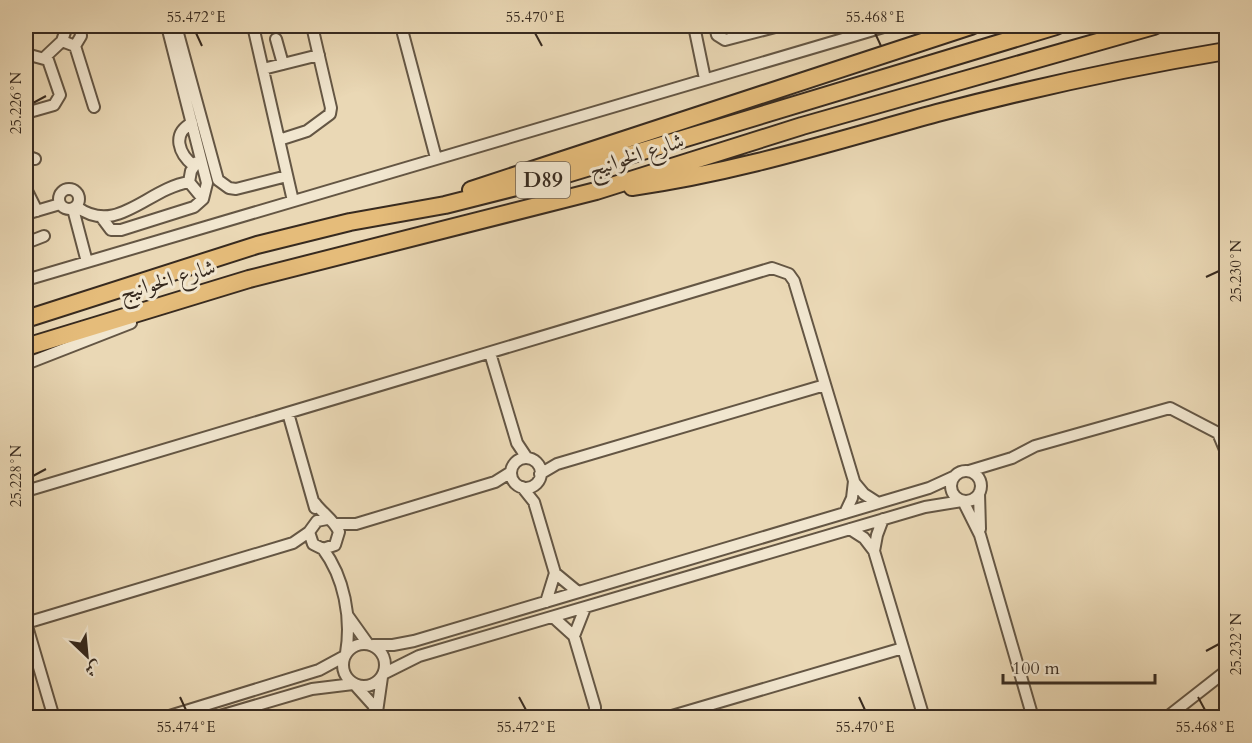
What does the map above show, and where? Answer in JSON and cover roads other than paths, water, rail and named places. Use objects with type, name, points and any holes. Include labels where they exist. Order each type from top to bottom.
[{"type":"highway","points":[[445,205],[492,181],[569,159],[971,26]]},
{"type":"highway","name":"شارع الخوانيج","points":[[26,319],[257,245],[350,222],[445,205],[560,176],[1056,26]]},
{"type":"highway","name":"شارع الخوانيج","points":[[26,346],[177,299],[361,249],[596,191],[802,126],[1154,26]]},
{"type":"highway","points":[[1194,57],[1210,47],[1227,44]]},
{"type":"highway","points":[[596,191],[670,182],[734,170],[1043,86],[1227,51]]},
{"type":"highway","points":[[1194,57],[1205,62],[1227,63]]},
{"type":"street","points":[[45,57],[62,41],[67,26]]},
{"type":"street","points":[[80,26],[81,36],[75,46],[94,106]]},
{"type":"street","points":[[102,218],[111,230],[121,230],[194,207],[203,199],[207,183],[198,163],[192,123],[167,26]]},
{"type":"street","points":[[176,26],[218,180],[229,188],[236,189],[287,176]]},
{"type":"street","points":[[253,26],[292,201]]},
{"type":"street","points":[[279,140],[307,131],[330,114],[331,108],[312,26]]},
{"type":"street","points":[[400,26],[436,158]]},
{"type":"street","points":[[694,26],[705,79]]},
{"type":"street","points":[[715,26],[717,35],[725,40],[779,26]]},
{"type":"street","points":[[26,280],[887,26]]},
{"type":"street","points":[[276,39],[283,64]]},
{"type":"street","points":[[62,41],[75,46]]},
{"type":"street","points":[[26,54],[45,57],[52,67],[59,99],[54,105],[26,113]]},
{"type":"street","points":[[263,69],[319,55]]},
{"type":"street","points":[[192,123],[183,130],[178,144],[184,157],[198,163]]},
{"type":"street","points":[[189,182],[198,163]]},
{"type":"street","points":[[189,182],[203,199]]},
{"type":"street","points":[[60,204],[66,209],[75,208],[102,218],[129,210],[165,188],[189,182]]},
{"type":"street","points":[[26,189],[31,212],[60,204]]},
{"type":"street","points":[[60,204],[61,194],[71,189],[79,196],[75,208],[87,262]]},
{"type":"street","points":[[26,243],[44,236]]},
{"type":"street","points":[[26,491],[772,268],[789,274],[794,281],[854,481],[864,494],[878,503]]},
{"type":"street","points":[[26,364],[153,314],[177,299]]},
{"type":"street","points":[[490,352],[517,443],[528,469],[534,502],[555,573],[546,602]]},
{"type":"street","points":[[293,543],[318,546],[334,531],[495,482],[528,469],[557,464],[825,385]]},
{"type":"street","points":[[163,717],[319,670],[345,655],[354,646],[404,644],[928,489],[963,471],[1012,458],[1035,446],[1170,408],[1218,433],[1227,452]]},
{"type":"street","points":[[288,413],[315,503],[334,531],[333,564],[348,616],[343,672],[378,715]]},
{"type":"street","points":[[519,486],[528,469]]},
{"type":"street","points":[[519,486],[528,469]]},
{"type":"street","points":[[969,471],[981,482],[980,535]]},
{"type":"street","points":[[953,477],[950,488],[953,494],[963,501],[980,535],[1033,717]]},
{"type":"street","points":[[845,513],[852,498],[854,481]]},
{"type":"street","points":[[495,482],[519,486],[534,502]]},
{"type":"street","points":[[213,717],[312,689],[354,684],[370,685],[382,675],[419,656],[925,507],[972,500],[979,493]]},
{"type":"street","points":[[315,503],[312,527],[318,546],[333,564]]},
{"type":"street","points":[[874,551],[877,535],[884,519]]},
{"type":"street","points":[[312,527],[334,531]]},
{"type":"street","points":[[54,717],[26,623],[293,543],[312,527]]},
{"type":"street","points":[[850,529],[864,538],[874,551],[924,717]]},
{"type":"street","points":[[555,573],[578,592]]},
{"type":"street","points":[[574,636],[585,608]]},
{"type":"street","points":[[348,616],[370,645],[384,658],[378,715]]},
{"type":"street","points":[[554,617],[574,636],[595,712],[603,717]]},
{"type":"street","points":[[665,717],[903,648]]},
{"type":"street","points":[[1166,717],[1227,671]]}]
